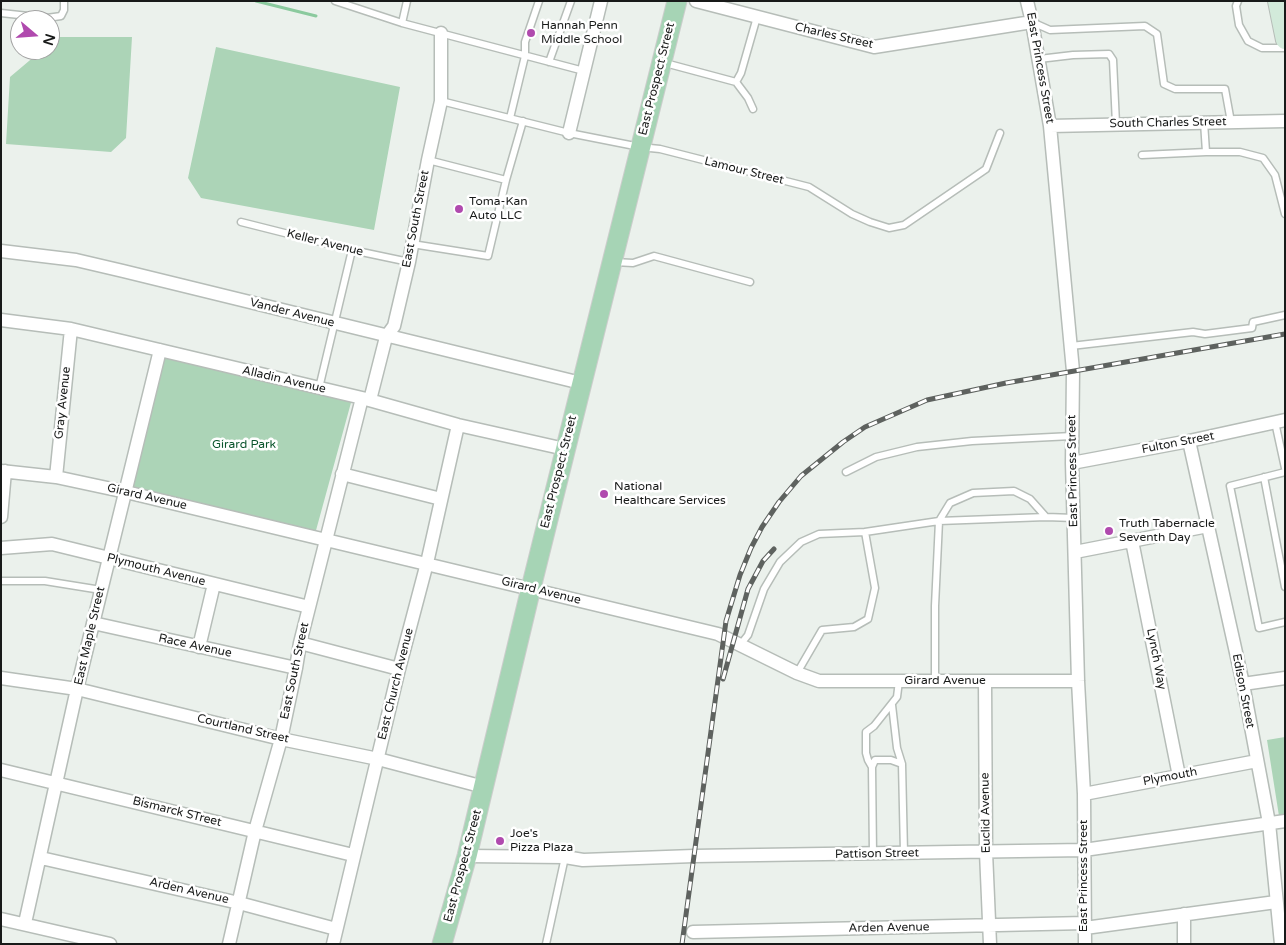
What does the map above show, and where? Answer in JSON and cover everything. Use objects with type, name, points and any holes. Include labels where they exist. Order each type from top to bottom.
[{"type":"main road","name":"East Prospect Street","points":[[442,944],[467,856],[530,588],[677,1]]},
{"type":"street","points":[[568,133],[601,1]]},
{"type":"street","name":"Charles Street","points":[[696,1],[874,47],[1032,22]]},
{"type":"street","name":"East Princess Street","points":[[1027,1],[1050,126],[1073,371],[1072,463],[1078,681],[1084,794],[1085,944]]},
{"type":"street","points":[[1280,4],[1285,40]]},
{"type":"street","name":"East South Street","points":[[229,944],[255,831],[281,739],[300,643],[342,474],[386,336],[394,326],[409,262],[441,101],[441,33]]},
{"type":"street","name":"South Charles Street","points":[[1050,126],[1285,121]]},
{"type":"street","name":"Vander Avenue","points":[[1,251],[76,260],[581,384]]},
{"type":"street","name":"Alladin Avenue","points":[[1,320],[71,329],[366,399],[458,425],[565,449]]},
{"type":"street","name":"Gray Avenue","points":[[56,478],[71,329]]},
{"type":"street","name":"East Maple Street","points":[[26,923],[77,690],[160,350]]},
{"type":"street","name":"Fulton Street","points":[[1072,463],[1189,441],[1280,421]]},
{"type":"street","name":"East Church Avenue","points":[[333,944],[353,855],[427,563],[458,425]]},
{"type":"street","name":"Edison Street","points":[[1189,441],[1243,684],[1269,823],[1282,944]]},
{"type":"street","points":[[1,517],[3,471]]},
{"type":"street","name":"Girard Avenue","points":[[3,471],[56,478],[126,492],[718,634],[797,673],[819,681],[1078,681]]},
{"type":"street","points":[[342,474],[441,499]]},
{"type":"street","points":[[1075,552],[1208,526]]},
{"type":"street","name":"Lynch Way","points":[[1132,541],[1179,776]]},
{"type":"street","name":"Plymouth Avenue","points":[[1,548],[52,544],[309,607]]},
{"type":"street","points":[[198,647],[214,584]]},
{"type":"street","name":"Race Avenue","points":[[93,624],[296,668]]},
{"type":"street","points":[[300,643],[399,669]]},
{"type":"street","name":"Courtland Street","points":[[1,678],[77,690],[281,739],[378,759],[484,787]]},
{"type":"street","points":[[1243,684],[1285,678]]},
{"type":"street","name":"Euclid Avenue","points":[[985,681],[986,852],[990,944]]},
{"type":"street","name":"Plymouth","points":[[1084,794],[1257,760]]},
{"type":"street","name":"Bismarck STreet","points":[[1,770],[353,855]]},
{"type":"street","name":"Pattison Street","points":[[467,856],[565,857],[583,860],[694,856],[1084,850],[1285,821]]},
{"type":"street","name":"Arden Avenue","points":[[41,858],[239,903],[336,929]]},
{"type":"street","name":"Arden Avenue","points":[[693,932],[989,925],[1085,926],[1276,902]]},
{"type":"street","points":[[1184,914],[1184,944]]},
{"type":"street","points":[[1,919],[26,923],[110,944]]},
{"type":"lane","points":[[1,13],[47,18],[61,16],[64,10],[64,1]]},
{"type":"lane","points":[[335,1],[402,23],[584,71]]},
{"type":"lane","points":[[354,8],[356,1]]},
{"type":"lane","points":[[402,23],[407,1]]},
{"type":"lane","points":[[510,118],[525,56],[525,42],[539,1]]},
{"type":"lane","points":[[550,62],[571,1]]},
{"type":"lane","points":[[1238,1],[1236,6],[1239,25],[1248,40],[1262,48],[1285,48]]},
{"type":"lane","points":[[736,82],[741,72],[757,17]]},
{"type":"lane","points":[[1032,22],[1050,30],[1145,26],[1157,34],[1164,84],[1174,90],[1225,89],[1231,122]]},
{"type":"lane","points":[[1039,59],[1109,54],[1113,60],[1116,124]]},
{"type":"lane","points":[[661,62],[736,82],[748,98],[753,109]]},
{"type":"lane","name":"Lamour Street","points":[[441,101],[568,133],[660,149],[809,187],[852,214],[888,228],[904,226],[986,168],[1000,132]]},
{"type":"lane","points":[[412,244],[488,256],[506,180],[523,121]]},
{"type":"lane","points":[[1204,122],[1206,152]]},
{"type":"lane","points":[[1142,155],[1240,152],[1263,158],[1275,175],[1284,201],[1285,214]]},
{"type":"lane","points":[[428,160],[506,180]]},
{"type":"lane","name":"Keller Avenue","points":[[241,222],[352,250],[409,262]]},
{"type":"lane","points":[[319,388],[352,250]]},
{"type":"lane","points":[[612,262],[633,263],[654,256],[750,282]]},
{"type":"lane","points":[[1070,346],[1193,332],[1205,334],[1252,328],[1253,322],[1285,315]]},
{"type":"lane","points":[[1280,421],[1285,470],[1230,486],[1259,628],[1285,622]]},
{"type":"lane","points":[[846,472],[876,458],[917,447],[972,441],[1072,436]]},
{"type":"lane","points":[[1264,477],[1285,587]]},
{"type":"lane","points":[[935,681],[935,606],[939,521],[950,502],[973,493],[1014,491],[1030,498],[1046,517]]},
{"type":"lane","points":[[740,645],[748,635],[764,589],[780,562],[801,542],[819,534],[865,532],[939,521],[1046,517],[1074,518]]},
{"type":"lane","points":[[797,673],[822,630],[854,627],[868,619],[875,588],[865,532]]},
{"type":"lane","points":[[1,581],[45,581],[101,590]]},
{"type":"lane","points":[[872,767],[866,752],[866,732],[874,726],[897,698],[899,681]]},
{"type":"lane","points":[[892,705],[897,748],[902,764],[904,853]]},
{"type":"lane","points":[[873,854],[872,767],[875,760],[891,760],[902,764]]},
{"type":"lane","points":[[546,944],[565,857]]},
{"type":"green space","points":[[60,37],[132,37],[126,138],[111,152],[6,144],[10,77],[30,60],[60,60]]},
{"type":"green space","points":[[216,47],[400,87],[374,230],[201,198],[188,178]]},
{"type":"green space","name":"Girard Park","points":[[165,354],[352,399],[315,534],[132,489]]},
{"type":"green space","points":[[1285,737],[1285,815],[1279,816],[1267,740]]},
{"type":"waterway","points":[[256,1],[316,16]]},
{"type":"railway","points":[[682,944],[726,621],[740,575],[751,548],[762,527],[779,502],[801,476],[865,427],[927,400],[1006,383],[1285,334]]},
{"type":"railway","points":[[723,679],[748,589],[763,561],[774,549]]},
{"type":"place","name":"Hannah Penn Middle School","points":[[531,33]]},
{"type":"place","name":"Toma-Kan Auto LLC","points":[[459,209]]},
{"type":"place","name":"National Healthcare Services","points":[[604,494]]},
{"type":"place","name":"Truth Tabernacle Seventh Day","points":[[1109,531]]},
{"type":"place","name":"Joe's Pizza Plaza","points":[[500,841]]}]
